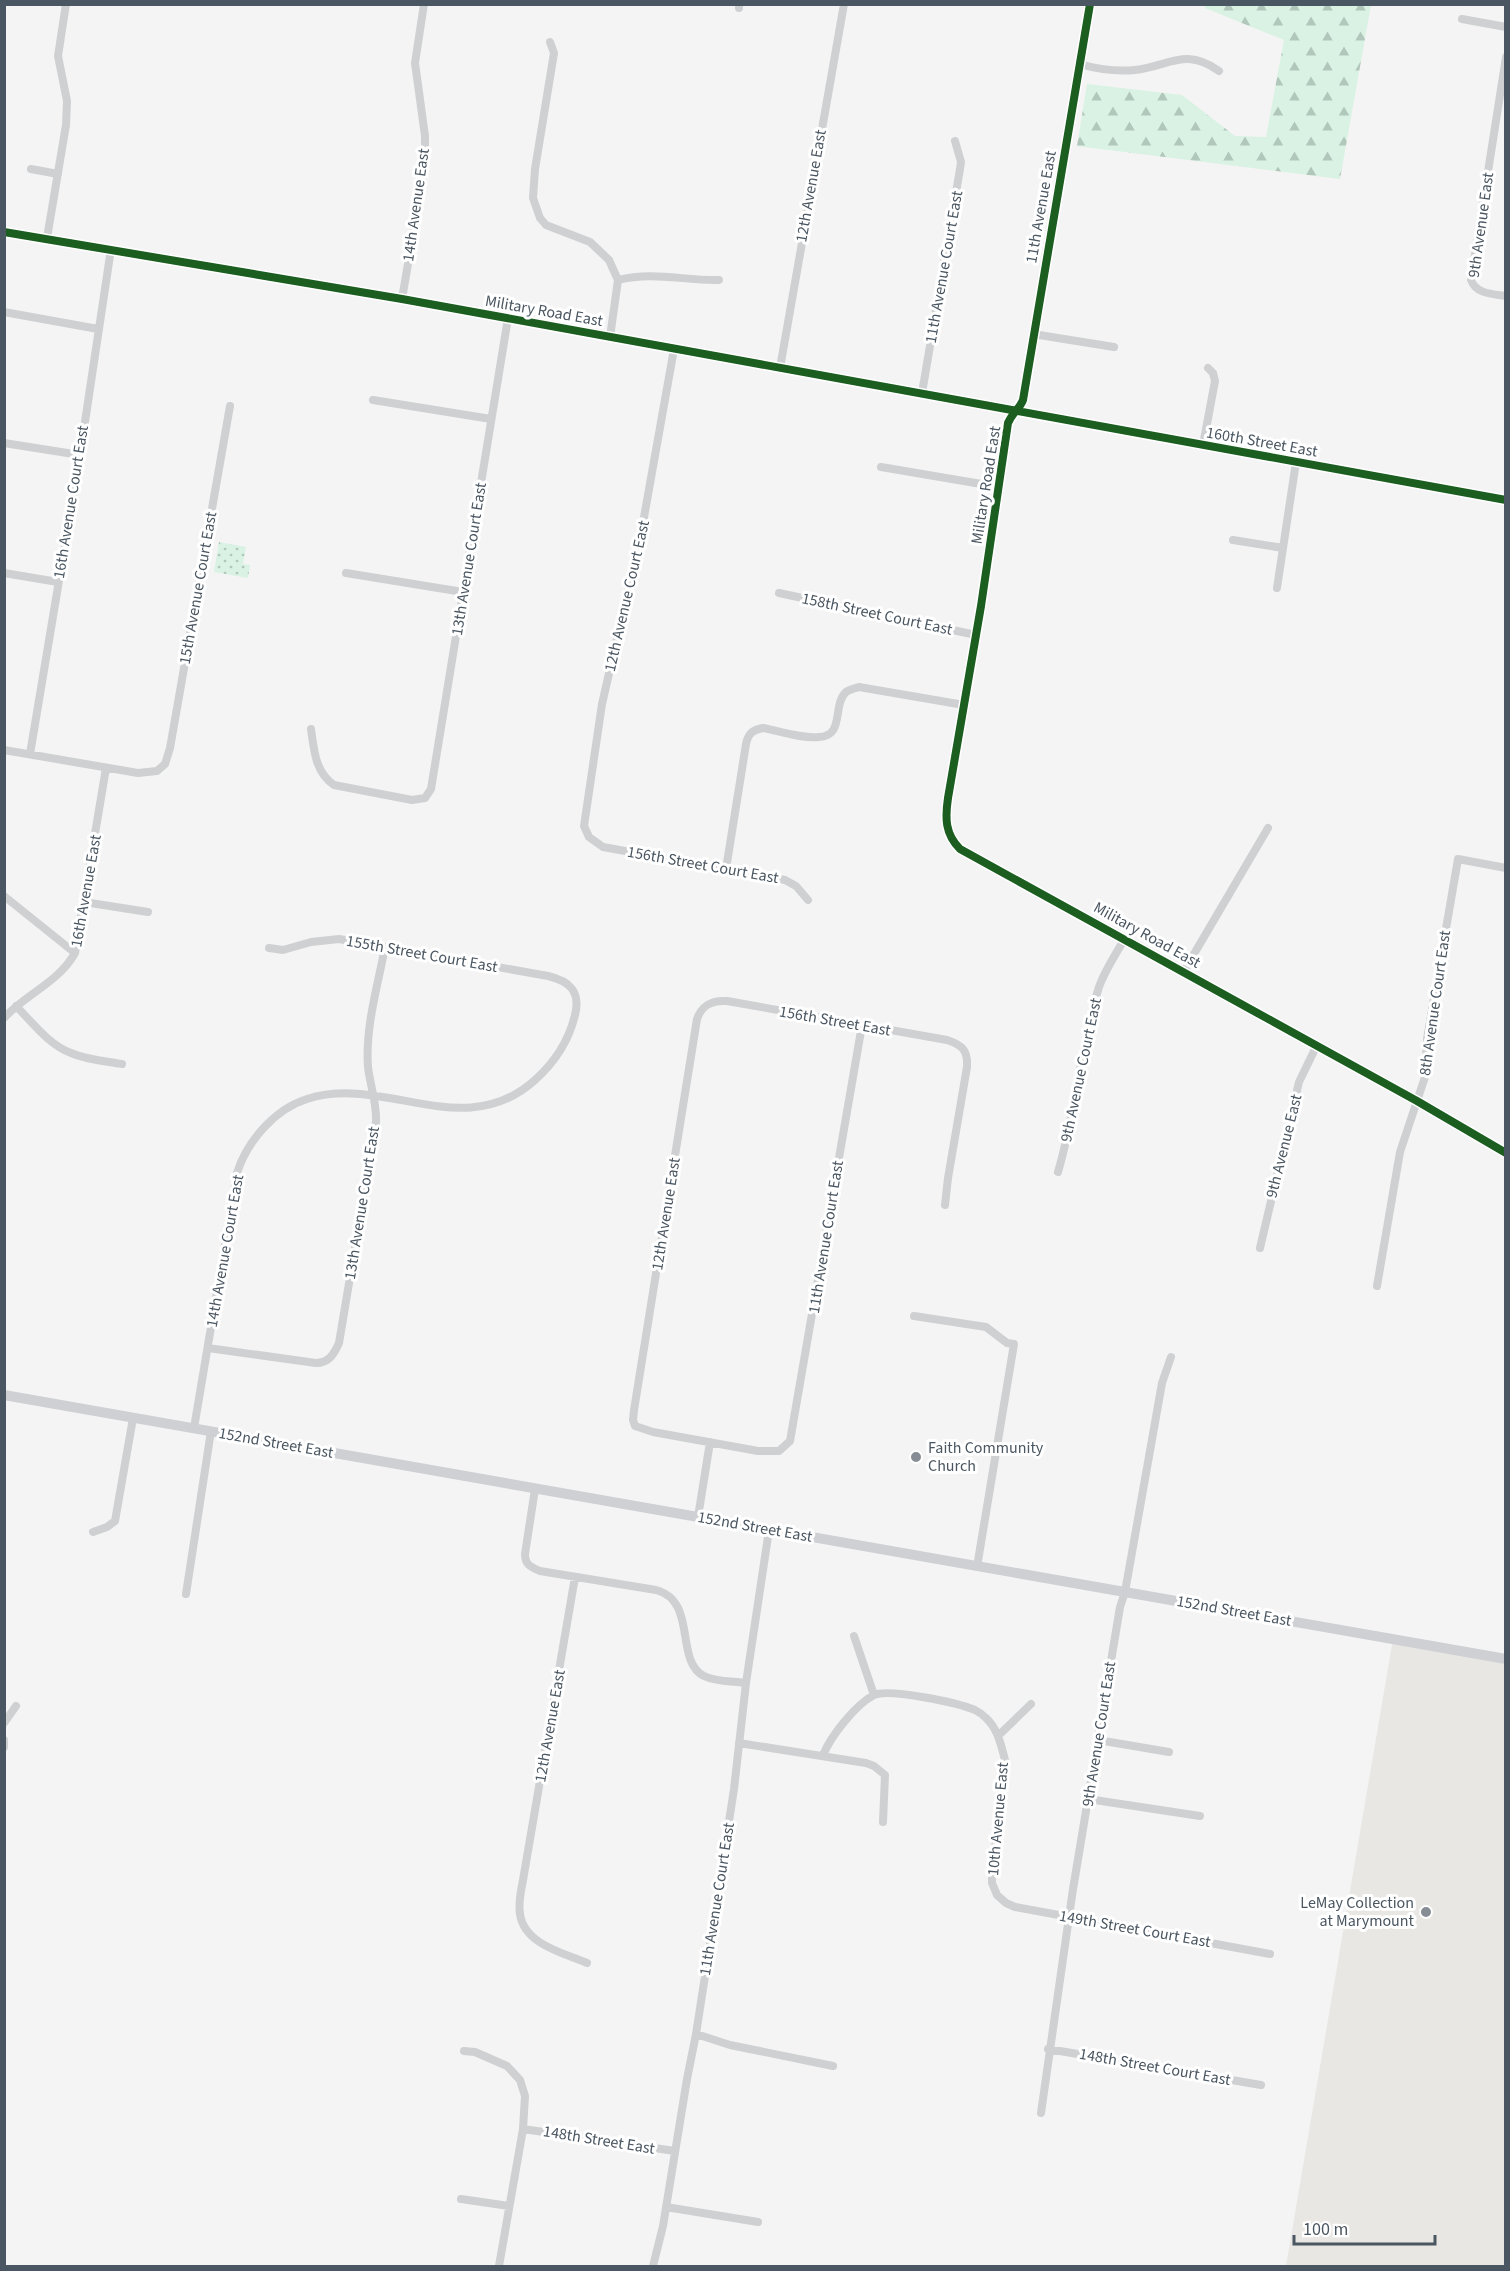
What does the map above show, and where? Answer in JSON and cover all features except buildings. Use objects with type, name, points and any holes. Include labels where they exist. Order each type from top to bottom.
[{"type":"main road","name":"152nd Street East","points":[[4,1395],[1506,1659]]},
{"type":"street","points":[[47,238],[66,117],[67,100],[58,56],[66,4]]},
{"type":"street","name":"14th Avenue East","points":[[402,299],[425,164],[425,136],[415,63],[424,4]]},
{"type":"street","name":"12th Avenue East","points":[[780,368],[844,4]]},
{"type":"street","name":"11th Avenue East","points":[[1014,410],[1021,405],[1023,400],[1090,4]]},
{"type":"street","points":[[1462,19],[1506,27]]},
{"type":"street","points":[[550,42],[554,53],[532,189],[536,208],[546,225],[578,236],[595,246],[609,260],[618,280],[610,337]]},
{"type":"street","name":"9th Avenue East","points":[[1506,57],[1471,280],[1473,286],[1482,292],[1506,296]]},
{"type":"street","points":[[1079,64],[1116,70],[1133,70],[1188,58],[1206,62],[1219,71]]},
{"type":"street","name":"11th Avenue Court East","points":[[922,393],[960,170],[961,162],[955,141]]},
{"type":"street","points":[[31,169],[58,174]]},
{"type":"street","name":"Military Road East","points":[[4,232],[402,299],[1014,410],[1008,423],[946,816],[947,831],[952,841],[960,849],[1125,938],[1506,1153]]},
{"type":"street","name":"16th Avenue Court East","points":[[30,754],[80,455],[111,249]]},
{"type":"street","points":[[618,280],[660,275],[698,281],[719,280]]},
{"type":"street","points":[[4,312],[98,329]]},
{"type":"street","name":"13th Avenue Court East","points":[[311,729],[319,769],[333,785],[403,799],[425,798],[431,789],[508,318]]},
{"type":"street","points":[[1033,334],[1114,348]]},
{"type":"street","name":"12th Avenue Court East","points":[[592,841],[584,826],[602,704],[644,522],[674,349]]},
{"type":"street","points":[[1203,445],[1215,381],[1213,373],[1208,368]]},
{"type":"street","points":[[373,400],[491,419]]},
{"type":"street","name":"15th Avenue Court East","points":[[106,768],[138,772],[161,769],[170,748],[230,406]]},
{"type":"street","name":"160th Street East","points":[[1014,410],[1506,500]]},
{"type":"street","points":[[4,443],[80,455]]},
{"type":"street","points":[[1277,588],[1296,462]]},
{"type":"street","points":[[881,467],[999,487]]},
{"type":"street","points":[[1233,540],[1283,548]]},
{"type":"street","points":[[4,573],[58,582]]},
{"type":"street","points":[[346,573],[463,592]]},
{"type":"street","name":"158th Street Court East","points":[[778,594],[976,635]]},
{"type":"street","points":[[726,868],[746,744],[748,737],[756,729],[763,728],[816,738],[827,736],[835,728],[841,701],[846,692],[860,687],[964,705]]},
{"type":"street","points":[[4,750],[106,768]]},
{"type":"street","name":"16th Avenue East","points":[[4,1018],[16,1006],[59,974],[75,953],[106,768]]},
{"type":"street","points":[[1184,971],[1269,828]]},
{"type":"street","name":"156th Street Court East","points":[[592,841],[603,847],[785,879],[796,886],[808,900]]},
{"type":"street","name":"8th Avenue Court East","points":[[1377,1286],[1400,1152],[1425,1077],[1427,1039],[1458,859],[1506,868]]},
{"type":"street","points":[[4,896],[75,953]]},
{"type":"street","points":[[84,902],[148,912]]},
{"type":"street","name":"9th Avenue Court East","points":[[1058,1172],[1072,1121],[1079,1068],[1099,986],[1125,938]]},
{"type":"street","name":"155th Street Court East","points":[[268,948],[283,950],[311,942],[339,939],[548,976],[566,982],[573,990]]},
{"type":"street","name":"13th Avenue Court East","points":[[208,1348],[316,1363],[327,1361],[335,1352],[342,1330],[376,1122],[368,1066],[370,1035],[385,947]]},
{"type":"street","name":"14th Avenue Court East","points":[[194,1428],[237,1173],[244,1155],[256,1137],[280,1113],[306,1099],[339,1093],[460,1109],[487,1106],[516,1095],[543,1073],[562,1048],[576,1011],[573,990]]},
{"type":"street","name":"156th Street East","points":[[705,1006],[714,1001],[727,1001],[960,1044],[964,1049],[967,1067],[945,1205]]},
{"type":"street","points":[[16,1006],[51,1041],[63,1049],[96,1060],[122,1064]]},
{"type":"street","name":"12th Avenue East","points":[[705,1006],[697,1019],[634,1410],[634,1424],[652,1432],[710,1442]]},
{"type":"street","name":"11th Avenue Court East","points":[[710,1442],[779,1451],[785,1447],[793,1434],[862,1025]]},
{"type":"street","name":"9th Avenue East","points":[[1260,1248],[1299,1082],[1316,1047]]},
{"type":"street","points":[[914,1316],[986,1327],[1007,1343],[1014,1344],[977,1567]]},
{"type":"street","name":"9th Avenue Court East","points":[[1041,2113],[1048,2049],[1120,1607],[1125,1592],[1162,1383],[1170,1357]]},
{"type":"street","points":[[93,1532],[115,1521],[133,1418]]},
{"type":"street","points":[[186,1594],[211,1431]]},
{"type":"street","points":[[698,1517],[710,1442]]},
{"type":"street","points":[[535,1489],[525,1559],[530,1567],[540,1571],[656,1590],[668,1594],[676,1604],[693,1665],[698,1672],[714,1679],[746,1683]]},
{"type":"street","name":"11th Avenue Court East","points":[[653,2266],[666,2206],[696,2034],[735,1789],[746,1683],[769,1530]]},
{"type":"street","name":"12th Avenue East","points":[[575,1577],[519,1912],[527,1931],[537,1941],[587,1963]]},
{"type":"street","points":[[854,1636],[874,1695]]},
{"type":"street","points":[[823,1755],[841,1727],[859,1707],[874,1695],[898,1694],[957,1704],[976,1710],[989,1721],[998,1736],[1030,1704]]},
{"type":"street","points":[[4,1723],[16,1706]]},
{"type":"street","name":"10th Avenue East","points":[[998,1736],[1005,1767],[992,1883],[1002,1900]]},
{"type":"street","points":[[4,1740],[4,1747]]},
{"type":"street","points":[[1098,1740],[1169,1752]]},
{"type":"street","points":[[739,1743],[823,1755],[874,1766],[885,1775],[883,1822]]},
{"type":"street","points":[[1088,1799],[1200,1816]]},
{"type":"street","name":"149th Street Court East","points":[[1002,1900],[1015,1907],[1270,1954]]},
{"type":"street","points":[[696,2034],[730,2045],[832,2066]]},
{"type":"street","name":"148th Street Court East","points":[[1048,2049],[1261,2085]]},
{"type":"street","points":[[464,2051],[476,2052],[507,2066],[516,2075],[525,2096],[523,2129],[500,2266]]},
{"type":"street","name":"148th Street East","points":[[523,2129],[675,2151]]},
{"type":"street","points":[[461,2199],[509,2206]]},
{"type":"street","points":[[666,2206],[758,2222]]},
{"type":"shaded area","name":"LeMay Collection at Marymount","points":[[1393,1639],[1505,1659],[1505,2266],[1286,2266]]},
{"type":"green space","points":[[1205,5],[1371,5],[1340,179],[1077,146],[1087,84],[1182,95],[1235,136],[1266,137],[1284,40],[1205,8]]},
{"type":"green space","points":[[219,542],[246,547],[243,564],[250,565],[248,578],[214,572]]},
{"type":"cycle path","points":[[1090,4],[1023,400],[1008,423],[981,606],[946,812],[951,838],[960,849],[1417,1101],[1506,1153]]},
{"type":"cycle path","points":[[4,232],[402,299],[1506,500]]},
{"type":"place","name":"Faith Community Church","points":[[916,1457]]},
{"type":"place","name":"LeMay Collection at Marymount","points":[[1426,1912]]}]
